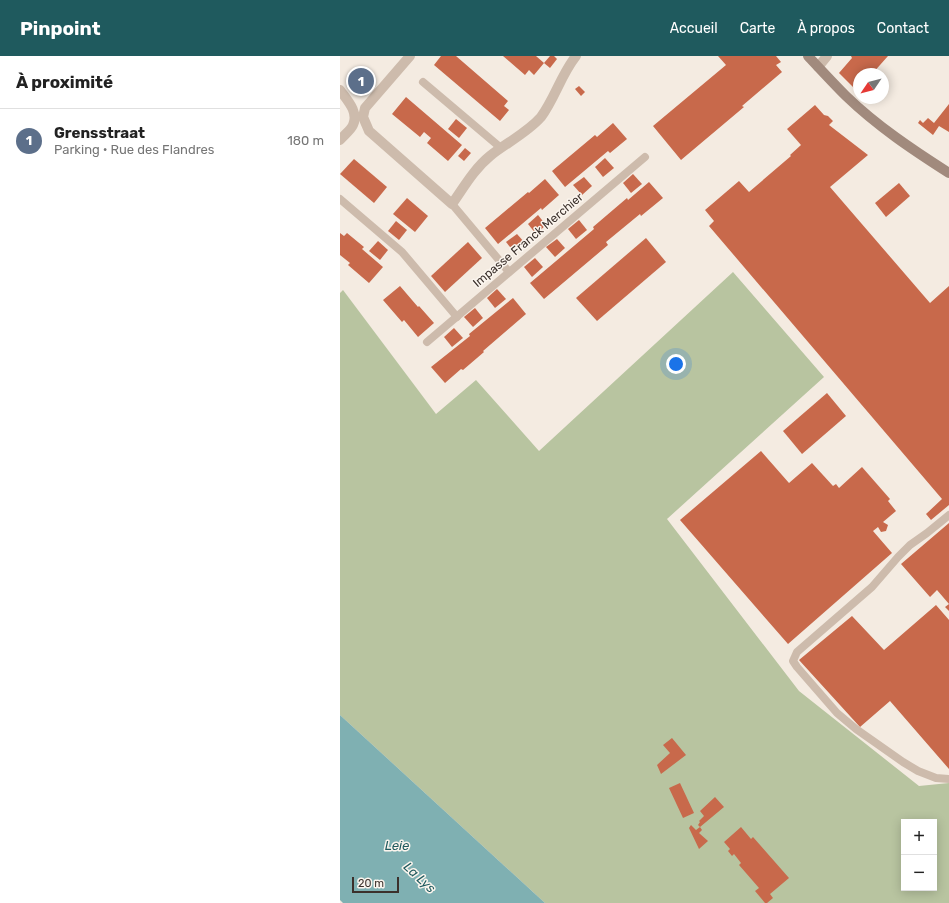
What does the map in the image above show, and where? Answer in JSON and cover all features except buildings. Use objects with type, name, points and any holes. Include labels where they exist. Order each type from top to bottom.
[{"type":"main road","points":[[808,56],[847,97],[884,129],[917,153],[949,173]]},
{"type":"street","points":[[340,140],[410,56]]},
{"type":"street","points":[[818,67],[827,56]]},
{"type":"street","points":[[340,90],[369,131],[452,204],[476,170],[490,156],[524,132],[540,118],[552,100],[572,57]]},
{"type":"lane","points":[[423,82],[501,148]]},
{"type":"lane","name":"Impasse Franck Merchier","points":[[426,342],[645,157]]},
{"type":"lane","points":[[340,199],[402,252],[457,317]]},
{"type":"lane","points":[[452,204],[509,272]]},
{"type":"lane","points":[[949,515],[902,553],[872,587],[797,652],[793,661],[837,713],[851,726],[918,771],[936,778],[949,779]]},
{"type":"green space","points":[[733,272],[824,377],[667,519],[799,691],[919,786],[949,783],[949,903],[545,903],[340,715],[340,293],[343,290],[436,414],[476,380],[539,451]]},
{"type":"water","name":"Leie","points":[[340,715],[545,903],[343,903],[340,900]]},
{"type":"place","name":"Grensstraat","points":[[361,81]]},
{"type":"water label","name":"La Lys","points":[[420,877]]}]
